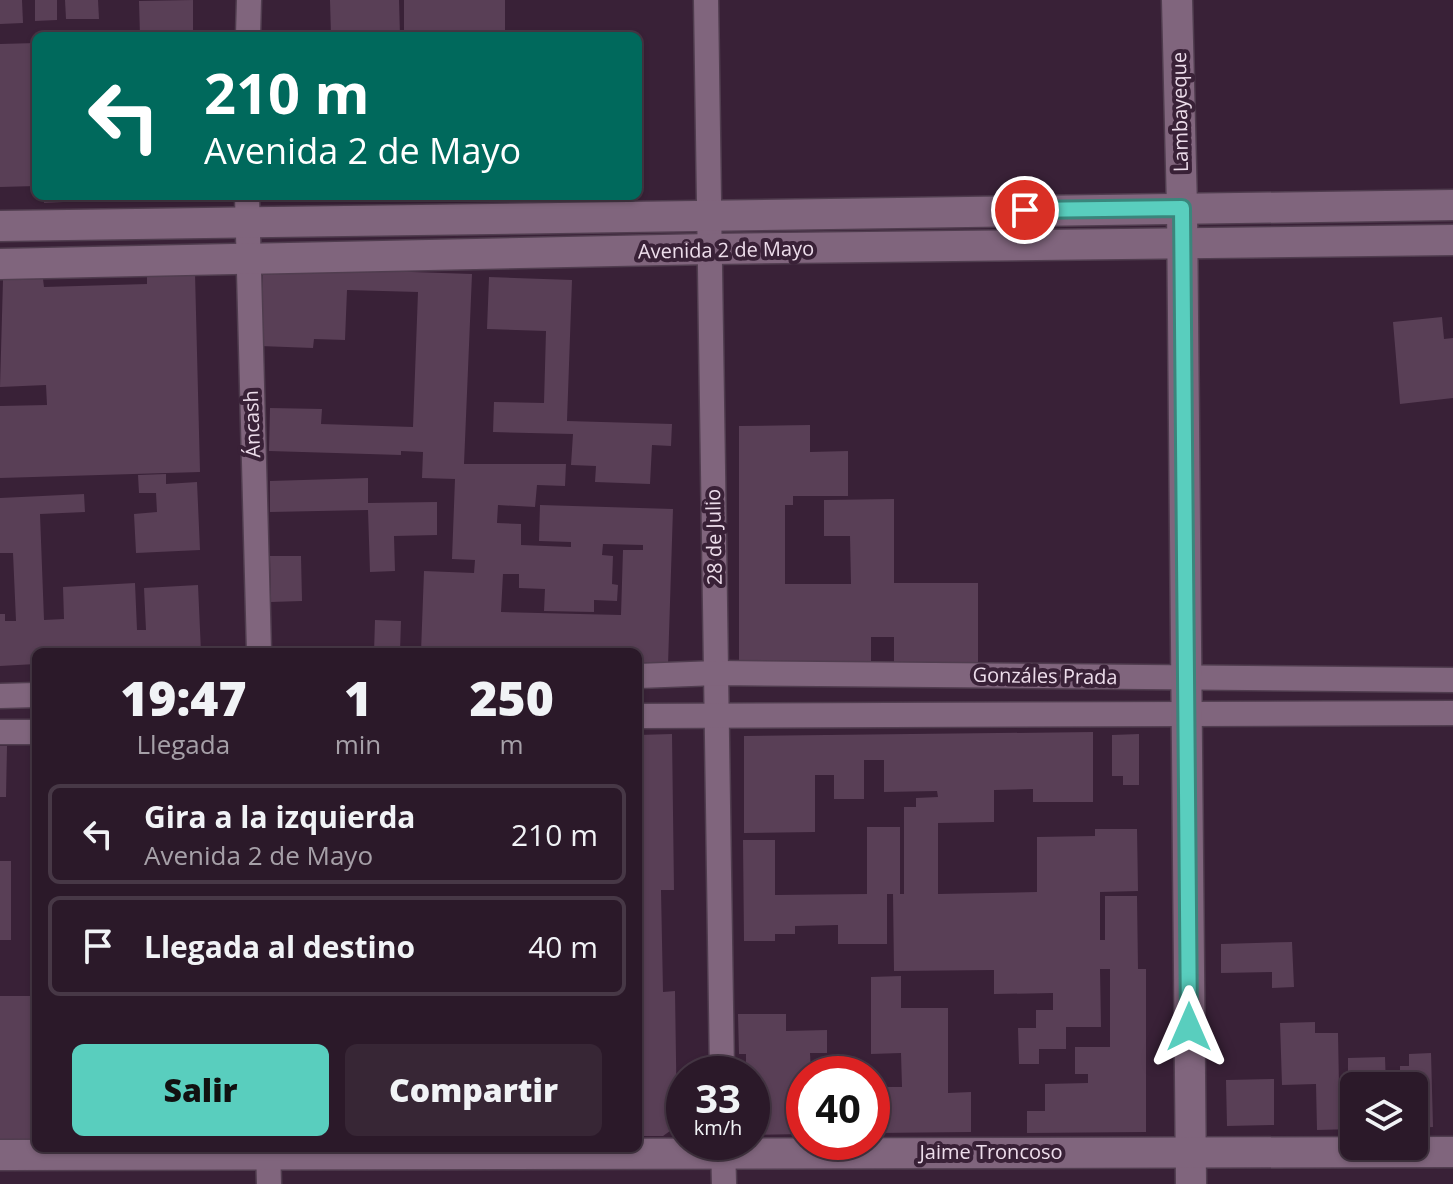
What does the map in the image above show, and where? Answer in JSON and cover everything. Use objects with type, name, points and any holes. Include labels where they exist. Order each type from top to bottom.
[{"type":"street","points":[[248,32],[249,0]]},
{"type":"street","name":"28 de Julio","points":[[706,0],[722,1056]]},
{"type":"street","name":"Lambayeque","points":[[1177,0],[1188,714],[1191,1184]]},
{"type":"street","name":"Avenida 2 de Mayo","points":[[0,226],[246,210],[710,214],[1453,205]]},
{"type":"street","name":"Áncash","points":[[246,210],[259,648]]},
{"type":"street","name":"Avenida 2 de Mayo","points":[[0,264],[710,249],[1453,240]]},
{"type":"street","name":"Gonzáles Prada","points":[[642,676],[717,673],[1453,680]]},
{"type":"street","points":[[0,696],[32,695]]},
{"type":"street","name":"Gonzáles Prada","points":[[642,716],[717,713],[1453,713]]},
{"type":"street","points":[[0,732],[32,732]]},
{"type":"street","name":"Jaime Troncoso","points":[[770,1148],[1190,1153],[1453,1152]]},
{"type":"street","name":"Jaime Troncoso","points":[[642,1150],[666,1149]]},
{"type":"street","name":"Jaime Troncoso","points":[[0,1155],[269,1163],[582,1152]]},
{"type":"street","points":[[724,1160],[724,1184]]},
{"type":"building","points":[[0,0],[22,0],[23,23],[0,24]]},
{"type":"building","points":[[35,0],[57,0],[57,20],[35,21]]},
{"type":"building","points":[[65,0],[98,0],[99,19],[66,19]]},
{"type":"building","points":[[193,0],[193,32],[140,32],[139,1]]},
{"type":"building","points":[[330,0],[399,0],[400,32],[331,32]]},
{"type":"building","points":[[404,0],[505,0],[505,32],[404,32]]},
{"type":"building","points":[[32,43],[32,186],[0,187],[0,44]]},
{"type":"building","points":[[44,200],[84,200],[84,201],[44,203]]},
{"type":"building","points":[[98,200],[170,200],[98,202]]},
{"type":"building","points":[[270,200],[372,200],[372,201]]},
{"type":"building","points":[[263,267],[472,274],[464,464],[566,464],[565,486],[537,485],[535,507],[498,505],[497,523],[521,524],[521,545],[571,547],[571,542],[539,541],[540,505],[673,509],[668,665],[642,664],[642,648],[421,648],[424,571],[474,573],[475,560],[452,559],[455,479],[422,478],[423,452],[401,451],[401,455],[269,451],[270,408],[322,409],[321,424],[413,427],[418,292],[347,290],[345,340],[314,339],[313,348],[260,346]],"holes":[[[603,544],[643,545],[643,550],[623,550],[621,615],[501,612],[503,574],[519,574],[519,588],[545,589],[544,611],[594,612],[594,600],[617,601],[618,585],[612,584],[613,556],[602,555]]]},
{"type":"building","points":[[195,273],[200,472],[0,478],[0,406],[47,405],[46,385],[0,387],[3,280],[43,279],[44,287],[147,284],[147,274]]},
{"type":"building","points":[[489,277],[572,280],[567,421],[672,424],[671,446],[652,445],[650,484],[595,482],[596,466],[571,465],[573,434],[493,432],[494,402],[544,403],[546,331],[487,329]]},
{"type":"building","points":[[1442,317],[1444,339],[1453,338],[1453,398],[1400,404],[1393,322]]},
{"type":"building","points":[[810,425],[810,452],[848,451],[848,496],[793,496],[793,505],[785,505],[785,584],[851,584],[850,536],[824,536],[824,500],[894,499],[894,583],[978,583],[978,662],[894,662],[894,637],[871,637],[871,665],[739,666],[739,426]]},
{"type":"building","points":[[166,474],[166,484],[197,482],[200,550],[136,553],[134,514],[157,512],[156,493],[139,493],[138,475]]},
{"type":"building","points":[[368,478],[368,503],[437,502],[437,535],[394,536],[395,571],[370,572],[368,510],[270,512],[270,481]]},
{"type":"building","points":[[84,494],[85,512],[40,514],[44,620],[64,619],[63,587],[135,583],[137,630],[146,630],[144,588],[198,585],[201,648],[32,648],[32,664],[0,666],[0,614],[5,614],[5,621],[16,621],[13,553],[0,553],[0,498]]},
{"type":"building","points":[[270,556],[301,556],[302,601],[271,602]]},
{"type":"building","points":[[375,620],[401,621],[400,648],[374,648]]},
{"type":"building","points":[[1093,732],[1093,802],[1033,802],[1033,789],[994,790],[994,822],[938,823],[938,894],[1037,892],[1037,837],[1095,836],[1095,829],[1137,829],[1138,891],[1100,892],[1100,940],[1105,940],[1105,896],[1137,896],[1138,969],[1146,969],[1146,1132],[1027,1133],[1027,1111],[1045,1111],[1045,1084],[1088,1083],[1088,1074],[1075,1074],[1075,1047],[1110,1047],[1110,969],[1100,969],[1101,1027],[1066,1027],[1066,1049],[1039,1049],[1039,1064],[1019,1064],[1018,1028],[1036,1028],[1036,1010],[1053,1010],[1053,993],[994,994],[994,970],[894,971],[893,894],[887,894],[887,944],[838,944],[838,925],[795,926],[795,934],[775,934],[775,941],[744,941],[743,840],[775,840],[775,895],[867,894],[867,827],[900,827],[900,894],[904,894],[904,807],[916,807],[916,798],[938,797],[937,791],[884,792],[884,760],[864,760],[864,799],[834,799],[834,775],[815,775],[815,832],[744,833],[744,736]]},
{"type":"building","points":[[672,734],[674,890],[661,890],[663,992],[675,991],[676,1056],[666,1056],[666,1134],[642,1136],[642,735]]},
{"type":"building","points":[[1139,734],[1139,785],[1123,785],[1123,776],[1112,776],[1112,735]]},
{"type":"building","points":[[0,746],[7,746],[6,797],[0,797]]},
{"type":"building","points":[[0,861],[11,861],[11,940],[0,940]]},
{"type":"building","points":[[1292,942],[1294,987],[1272,988],[1272,972],[1221,973],[1221,944]]},
{"type":"building","points":[[901,976],[901,1008],[948,1008],[948,1093],[971,1092],[971,1132],[890,1133],[890,1087],[902,1087],[901,1053],[871,1054],[871,977]]},
{"type":"building","points":[[0,996],[32,996],[32,1142],[0,1142]]},
{"type":"building","points":[[738,1014],[786,1014],[786,1031],[827,1030],[827,1053],[786,1056],[786,1134],[770,1135],[770,1056],[739,1054]]},
{"type":"building","points":[[1315,1022],[1315,1033],[1338,1033],[1340,1129],[1317,1130],[1316,1084],[1282,1085],[1280,1023]]},
{"type":"building","points":[[1431,1053],[1433,1127],[1428,1127],[1428,1072],[1400,1072],[1400,1066],[1409,1066],[1409,1054]]},
{"type":"building","points":[[1385,1057],[1386,1072],[1348,1072],[1348,1058]]},
{"type":"building","points":[[1274,1079],[1274,1125],[1227,1126],[1226,1080]]},
{"type":"route","points":[[1025,210],[1182,208],[1189,1027]]}]
